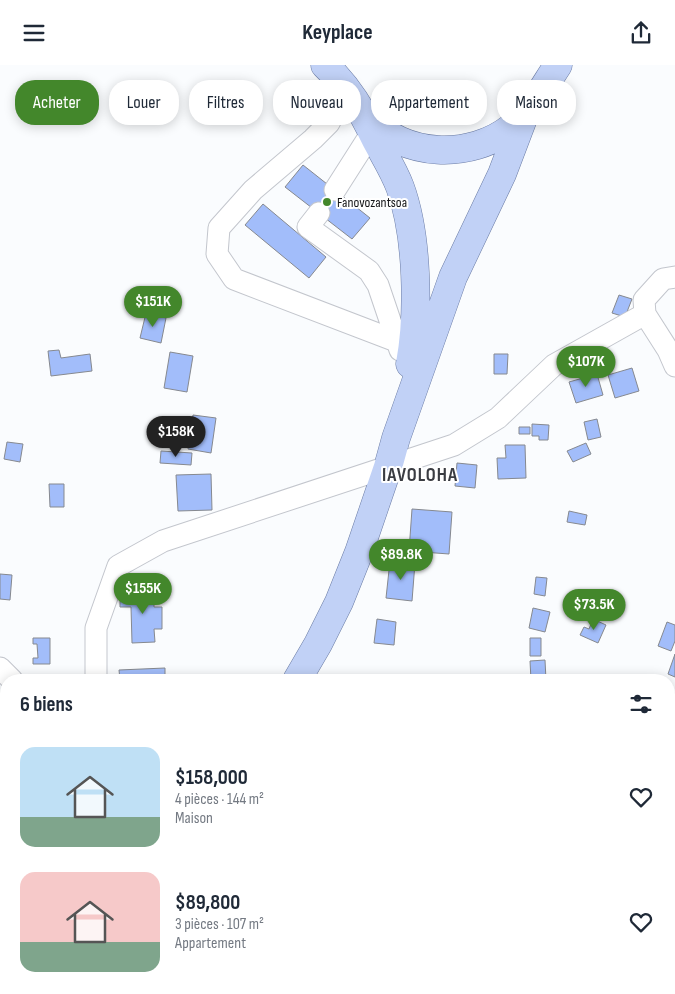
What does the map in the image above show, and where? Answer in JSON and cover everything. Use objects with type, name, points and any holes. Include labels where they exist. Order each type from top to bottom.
[{"type":"main road","points":[[544,80],[548,65]]},
{"type":"main road","points":[[548,80],[558,65]]},
{"type":"main road","points":[[361,107],[371,121],[399,140],[415,146],[440,150],[465,148],[482,144],[504,132],[511,125]]},
{"type":"main road","points":[[361,113],[400,187],[410,230],[415,272],[415,329],[396,438]]},
{"type":"main road","points":[[300,674],[339,602],[388,467],[396,438],[453,277],[502,174],[523,125]]},
{"type":"street","points":[[326,125],[313,139],[253,190],[219,228],[217,254],[234,279],[396,341]]},
{"type":"street","points":[[335,190],[372,132]]},
{"type":"street","points":[[319,213],[308,227],[369,271],[378,285],[396,341],[409,371]]},
{"type":"street","points":[[675,277],[663,279],[644,300],[645,314],[668,350],[675,366]]},
{"type":"street","points":[[96,674],[96,629],[118,566],[163,541],[454,445],[498,418],[554,365],[645,314]]},
{"type":"building","name":"Fanovozantsoa","points":[[303,165],[370,218],[352,239],[285,187]]},
{"type":"building","points":[[263,204],[326,257],[309,278],[245,225]]},
{"type":"building","points":[[619,295],[632,299],[625,317],[612,313]]},
{"type":"building","points":[[146,313],[166,318],[161,343],[140,338]]},
{"type":"building","points":[[59,350],[61,358],[90,354],[92,371],[51,376],[48,351]]},
{"type":"building","points":[[170,352],[193,356],[187,392],[164,388]]},
{"type":"building","points":[[494,354],[508,354],[507,374],[494,374]]},
{"type":"building","points":[[632,368],[639,391],[615,398],[608,375]]},
{"type":"building","points":[[597,374],[603,395],[576,403],[569,382]]},
{"type":"building","points":[[193,415],[216,418],[211,453],[188,449]]},
{"type":"building","points":[[597,419],[601,437],[588,440],[584,422]]},
{"type":"building","points":[[532,424],[549,425],[548,440],[539,440],[539,436],[532,436]]},
{"type":"building","points":[[519,427],[530,427],[530,434],[519,434]]},
{"type":"building","points":[[7,442],[23,444],[20,462],[4,459]]},
{"type":"building","points":[[586,443],[591,454],[573,462],[567,451]]},
{"type":"building","points":[[505,445],[525,445],[526,478],[498,479],[497,458],[506,458]]},
{"type":"building","points":[[161,451],[192,453],[191,465],[160,463]]},
{"type":"building","points":[[457,463],[477,465],[475,488],[455,486]]},
{"type":"building","points":[[211,474],[212,510],[178,511],[176,475]]},
{"type":"building","points":[[49,484],[64,484],[64,507],[50,507]]},
{"type":"building","points":[[412,509],[452,512],[449,554],[409,551]]},
{"type":"building","points":[[569,511],[587,515],[585,525],[567,522]]},
{"type":"building","points":[[390,561],[415,563],[412,601],[386,598]]},
{"type":"building","points":[[0,574],[12,575],[10,600],[0,599]]},
{"type":"building","points":[[536,577],[547,578],[545,596],[534,594]]},
{"type":"building","points":[[120,592],[154,592],[154,607],[162,607],[162,629],[154,629],[155,642],[132,643],[131,607],[120,607]]},
{"type":"building","points":[[533,608],[550,612],[545,632],[529,628]]},
{"type":"building","points":[[377,619],[396,622],[394,645],[374,643]]},
{"type":"building","points":[[593,619],[606,625],[598,643],[580,635],[584,627],[589,629]]},
{"type":"building","points":[[667,622],[675,625],[675,641],[671,651],[658,646]]},
{"type":"building","points":[[33,638],[50,638],[50,664],[33,664],[33,658],[38,658],[37,644],[33,644]]},
{"type":"building","points":[[530,638],[541,638],[541,656],[530,656]]},
{"type":"building","points":[[675,654],[675,674],[668,674]]},
{"type":"building","points":[[545,660],[546,674],[531,674],[530,661]]},
{"type":"building","points":[[165,668],[165,674],[119,674],[119,670]]},
{"type":"place","name":"Fanovozantsoa","points":[[327,202]]},
{"type":"district","name":"IAVOLOHA","points":[[420,474]]}]
